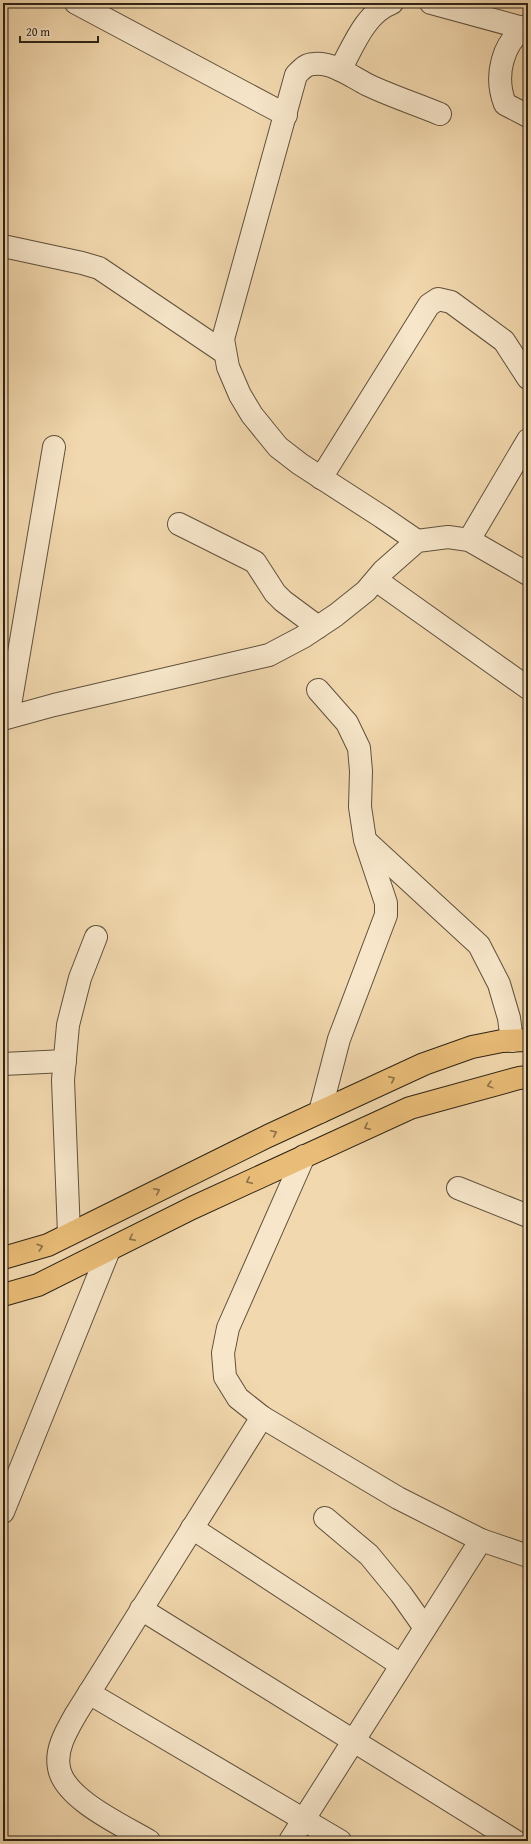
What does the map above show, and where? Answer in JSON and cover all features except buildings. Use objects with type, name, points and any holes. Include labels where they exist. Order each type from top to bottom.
[{"type":"highway","points":[[3,1258],[48,1245],[320,1112],[444,1056],[472,1047],[502,1041],[520,1040]]},
{"type":"highway","points":[[3,1295],[38,1285],[192,1208],[410,1108],[519,1078],[528,1077]]},
{"type":"street","points":[[76,3],[286,115]]},
{"type":"street","points":[[340,70],[368,21],[384,6],[392,3]]},
{"type":"street","points":[[431,3],[526,26]]},
{"type":"street","points":[[526,26],[518,31],[505,53],[500,75],[500,91],[505,104],[528,116]]},
{"type":"street","points":[[417,541],[320,478],[278,447],[252,416],[237,388],[228,367],[223,339],[296,75],[304,67],[314,64],[328,66],[340,70],[369,85],[440,114]]},
{"type":"street","points":[[3,246],[82,262],[99,268],[225,353]]},
{"type":"street","points":[[320,478],[429,305],[438,299],[451,302],[504,341],[528,378]]},
{"type":"street","points":[[469,540],[528,440]]},
{"type":"street","points":[[54,447],[6,718],[54,705],[269,655],[336,616],[366,591],[383,571],[417,541],[448,537],[469,540],[528,574]]},
{"type":"street","points":[[179,524],[255,562],[283,601],[318,627]]},
{"type":"street","points":[[376,580],[528,688]]},
{"type":"street","points":[[318,690],[347,723],[359,748],[361,771],[360,807],[365,840],[386,903],[386,915],[339,1039],[320,1112]]},
{"type":"street","points":[[365,840],[480,946],[498,984],[509,1018],[520,1040]]},
{"type":"street","points":[[69,1234],[63,1080],[68,1025],[80,978],[96,937]]},
{"type":"street","points":[[3,1064],[65,1061]]},
{"type":"street","points":[[304,1156],[228,1328],[223,1353],[225,1377],[238,1398],[262,1417],[398,1498],[481,1540],[528,1556]]},
{"type":"street","points":[[458,1188],[528,1216]]},
{"type":"street","points":[[3,1512],[109,1250]]},
{"type":"street","points":[[149,1841],[86,1803],[69,1789],[58,1769],[63,1737],[141,1609],[262,1417]]},
{"type":"street","points":[[325,1518],[369,1555],[401,1594],[425,1628]]},
{"type":"street","points":[[192,1528],[401,1665]]},
{"type":"street","points":[[290,1841],[481,1540]]},
{"type":"street","points":[[141,1609],[515,1841]]},
{"type":"street","points":[[89,1693],[304,1818],[340,1841]]}]
